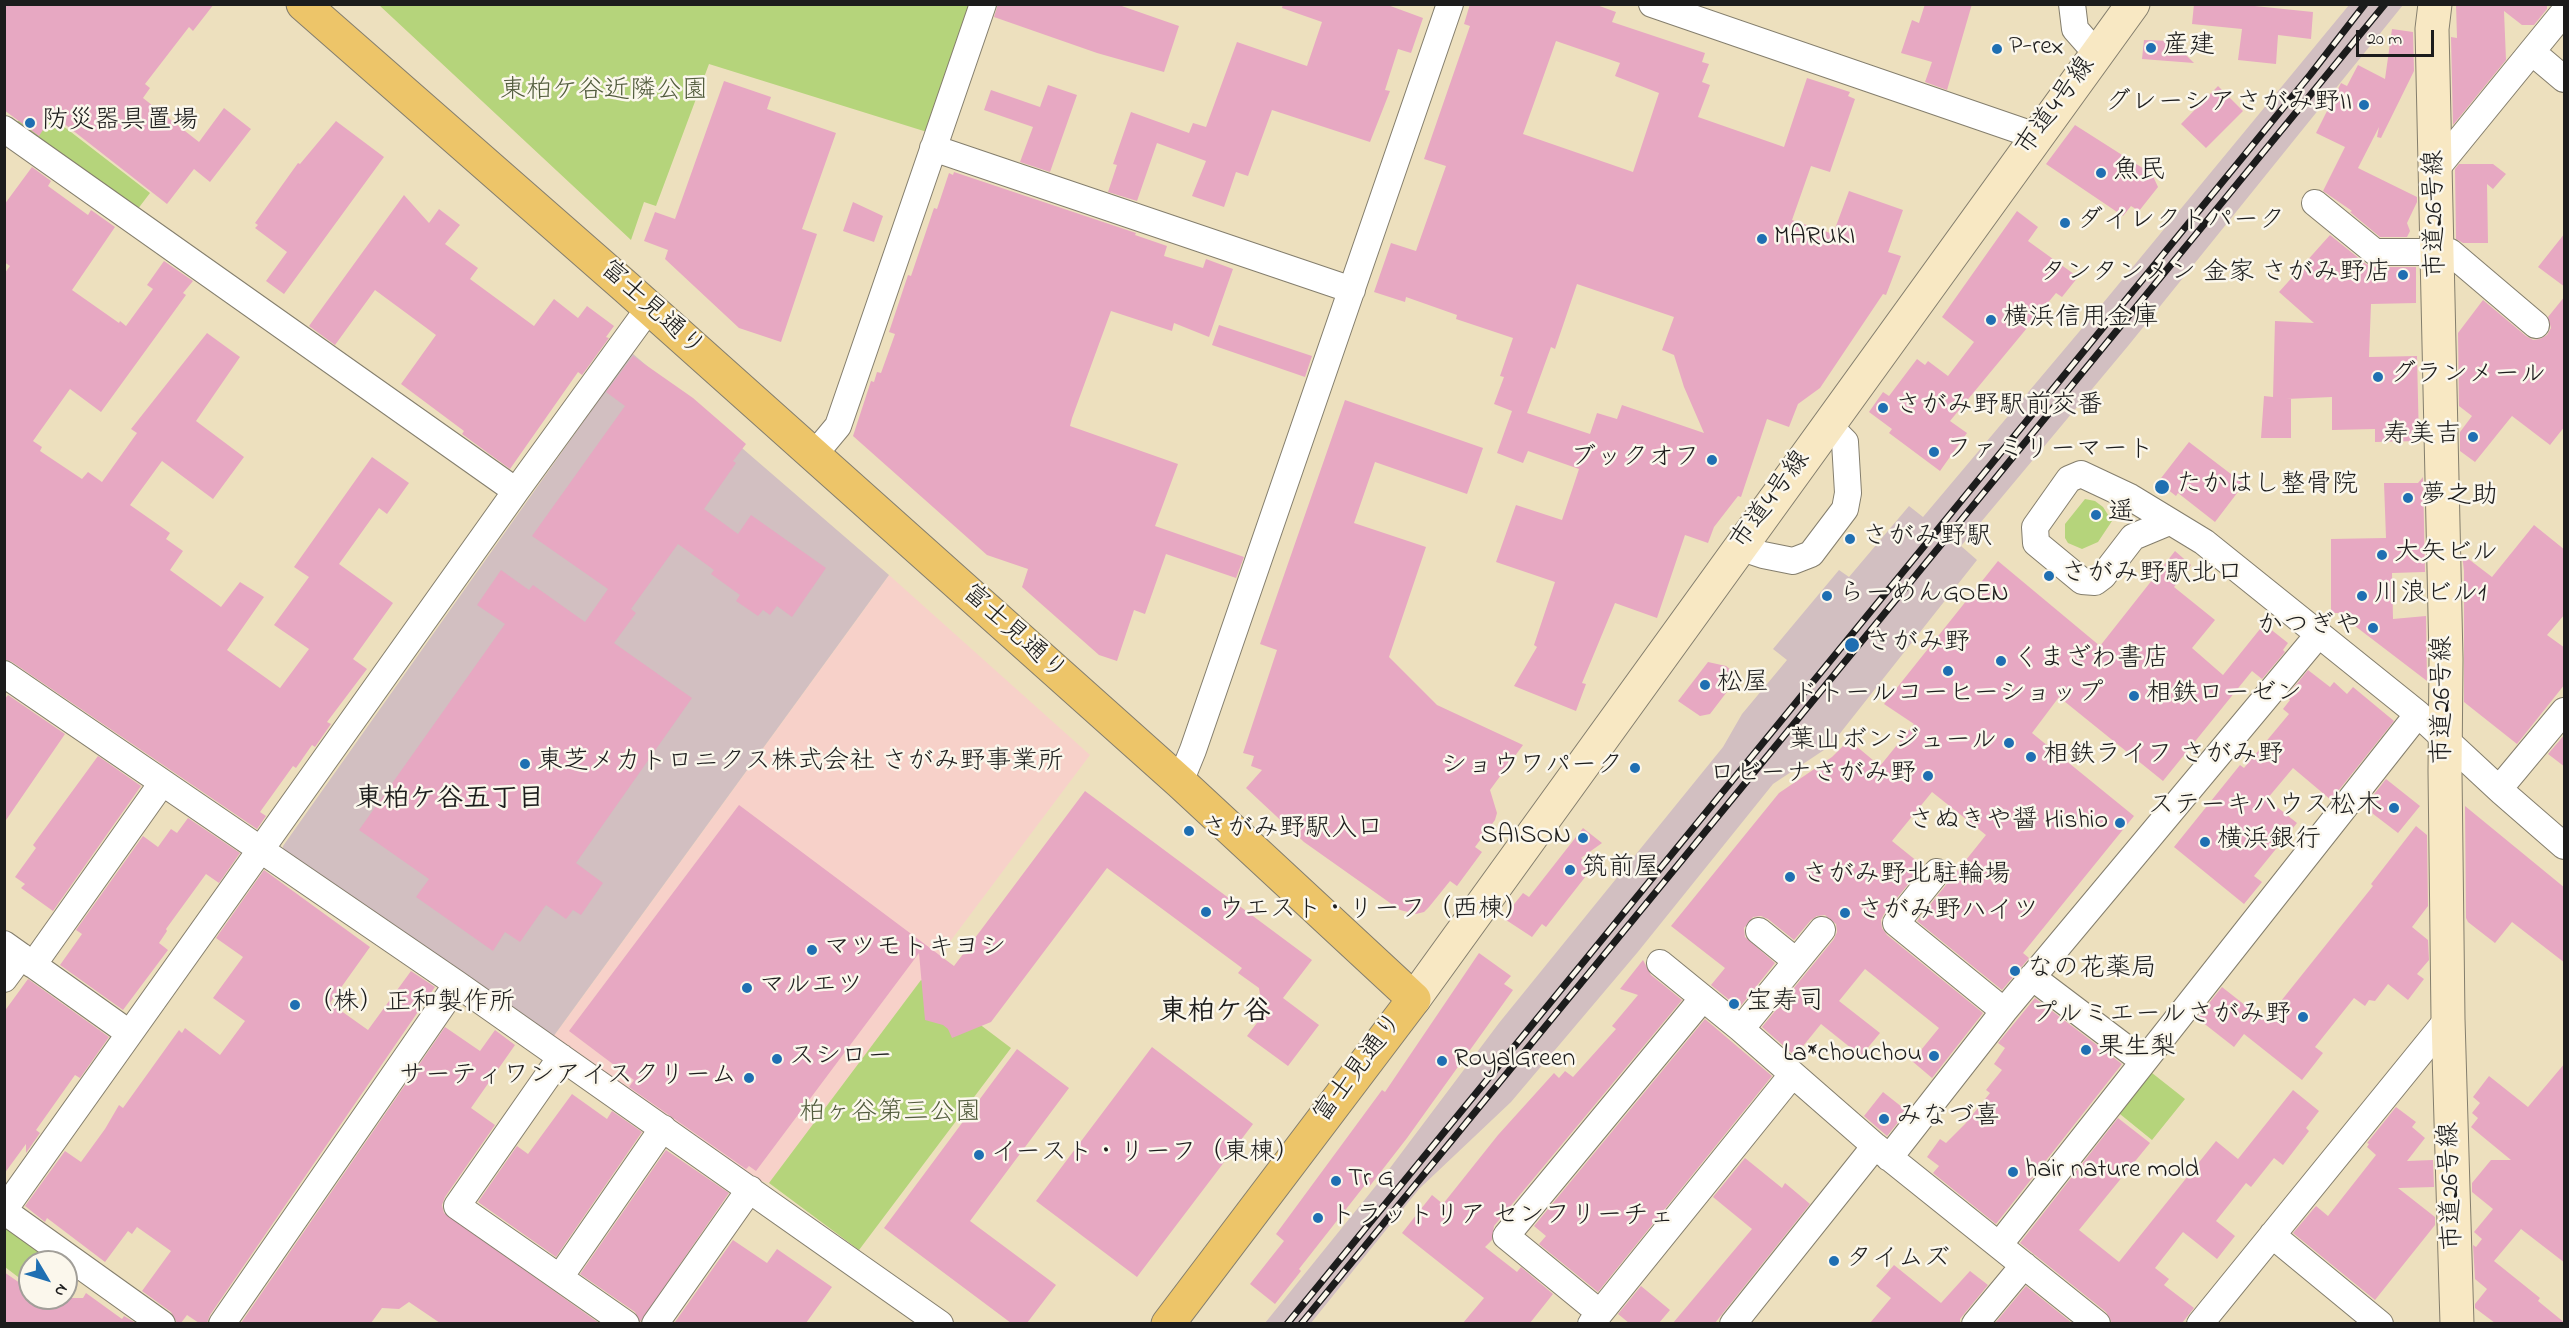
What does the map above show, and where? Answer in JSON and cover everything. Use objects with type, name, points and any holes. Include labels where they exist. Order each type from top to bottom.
[{"type":"main road","name":"富士見通り","points":[[303,4],[649,308],[1180,782],[1414,999],[1168,1323]]},
{"type":"street","points":[[813,456],[838,426],[983,4]]},
{"type":"street","points":[[1180,782],[1450,4]]},
{"type":"street","points":[[1652,4],[2036,136]]},
{"type":"street","points":[[2072,4],[2076,29],[2097,54]]},
{"type":"street","name":"市道4号線","points":[[1414,999],[2133,4]]},
{"type":"street","name":"市道26号線","points":[[2435,4],[2432,29],[2446,659],[2448,1019],[2457,1323]]},
{"type":"street","points":[[2436,169],[2565,12]]},
{"type":"street","points":[[2532,52],[2565,79]]},
{"type":"street","points":[[4,129],[516,491]]},
{"type":"street","points":[[933,148],[1352,290]]},
{"type":"street","points":[[2315,202],[2375,252],[2450,252],[2536,325]]},
{"type":"street","points":[[162,1323],[4,1210],[649,308]]},
{"type":"street","points":[[1739,547],[1792,561],[1811,554],[1845,509],[1848,492],[1845,442],[1828,425]]},
{"type":"street","points":[[2169,522],[2133,537],[2103,576],[2095,582],[2082,581],[2036,543],[2035,527],[2069,479],[2081,474],[2130,497],[2204,542],[2319,634],[2418,714],[2565,846]]},
{"type":"street","points":[[1733,1323],[2004,1011],[2319,634]]},
{"type":"street","points":[[4,674],[561,1056],[940,1323]]},
{"type":"street","points":[[2499,789],[2565,711]]},
{"type":"street","points":[[1999,1245],[2418,714]]},
{"type":"street","points":[[4,980],[20,955],[162,783]]},
{"type":"street","points":[[1937,872],[1896,923],[2004,1011]]},
{"type":"street","points":[[1741,1029],[1822,930]]},
{"type":"street","points":[[1760,932],[1796,961]]},
{"type":"street","points":[[20,955],[129,1033]]},
{"type":"street","points":[[1660,963],[1741,1029],[1792,1076],[1882,1152],[2092,1322]]},
{"type":"street","points":[[2032,977],[2143,1061]]},
{"type":"street","points":[[222,1323],[456,984]]},
{"type":"street","points":[[1703,998],[1506,1236],[1596,1318],[1792,1076]]},
{"type":"street","points":[[2200,1323],[2448,1019]]},
{"type":"street","points":[[561,1056],[457,1206],[626,1323]]},
{"type":"street","points":[[560,1277],[663,1128]]},
{"type":"street","points":[[655,1323],[750,1189]]},
{"type":"street","points":[[2272,1235],[2380,1323]]},
{"type":"street","points":[[1975,1323],[2024,1265]]},
{"type":"shaded area","points":[[2349,5],[2403,5],[2128,346],[1961,546],[1977,560],[1830,746],[1773,784],[1637,953],[1511,1102],[1419,1189],[1311,1323],[1265,1323],[1387,1172],[1499,1023],[1723,747],[1742,714],[1787,660],[1773,649],[1839,570],[1849,577],[1909,506],[1923,517]]},
{"type":"shaded area","points":[[632,353],[889,575],[553,1037],[284,857],[283,846]]},
{"type":"shaded area","points":[[889,575],[1090,755],[769,1183],[757,1180],[553,1037]]},
{"type":"green space","name":"東柏ケ谷近隣公園","points":[[379,5],[971,5],[927,132],[709,64],[656,206],[644,202],[631,240]]},
{"type":"green space","points":[[32,102],[150,193],[134,214],[14,127]]},
{"type":"green space","points":[[2085,499],[2095,501],[2103,507],[2112,521],[2098,542],[2082,549],[2068,543],[2065,538],[2065,524]]},
{"type":"green space","name":"柏ヶ谷第三公園","points":[[921,980],[1011,1048],[859,1250],[769,1183]]},
{"type":"green space","points":[[2147,1069],[2185,1099],[2152,1140],[2115,1110]]},
{"type":"green space","points":[[5,1227],[36,1250],[18,1250],[18,1277],[5,1267]]},
{"type":"building","points":[[4,4],[214,4],[193,31],[189,27],[145,84],[150,88],[143,98],[199,142],[224,108],[251,129],[210,182],[194,169],[167,204],[53,115],[39,136],[4,110]]},
{"type":"building","points":[[998,4],[1116,4],[1179,26],[1164,72],[1097,53],[994,17]]},
{"type":"building","points":[[1283,4],[1385,4],[1423,18],[1411,53],[1398,49],[1385,90],[1390,91],[1370,142],[1272,110],[1248,176],[1236,172],[1224,207],[1192,196],[1206,161],[1157,143],[1137,201],[1108,192],[1117,165],[1113,164],[1131,112],[1189,133],[1193,123],[1206,127],[1237,42],[1307,66],[1322,22],[1282,8]]},
{"type":"building","points":[[1470,4],[1594,4],[1616,12],[1612,22],[1705,53],[1702,62],[1709,64],[1702,82],[1710,85],[1698,117],[1784,147],[1807,78],[1850,92],[1848,96],[1855,99],[1830,172],[1811,166],[1792,220],[1833,234],[1849,191],[1903,210],[1888,252],[1901,256],[1886,295],[1883,294],[1820,388],[1798,404],[1789,427],[1767,419],[1741,497],[1738,496],[1714,527],[1708,543],[1685,535],[1657,618],[1615,603],[1582,683],[1586,684],[1576,711],[1514,686],[1537,647],[1534,645],[1555,582],[1496,562],[1516,505],[1562,520],[1579,469],[1528,451],[1523,463],[1497,453],[1512,411],[1494,404],[1504,377],[1500,376],[1513,338],[1456,319],[1457,315],[1406,297],[1405,302],[1374,292],[1391,243],[1416,251],[1446,166],[1424,159],[1470,26],[1464,24]],"holes":[[[1556,41],[1620,63],[1615,76],[1659,93],[1633,172],[1523,134]],[[1577,284],[1674,317],[1662,350],[1674,355],[1684,387],[1704,433],[1622,405],[1617,419],[1597,413],[1590,434],[1527,413],[1551,347],[1555,349]]]},
{"type":"building","points":[[1925,4],[1972,4],[1947,90],[1925,82],[1932,62],[1901,53],[1912,20],[1919,23]]},
{"type":"building","points":[[2194,4],[2235,4],[2313,12],[2311,39],[2278,35],[2276,64],[2238,60],[2242,29],[2192,24]]},
{"type":"building","points":[[2456,4],[2547,4],[2547,9],[2534,25],[2522,25],[2504,11],[2506,60],[2453,125],[2451,37],[2457,38]]},
{"type":"building","points":[[2392,29],[2413,32],[2414,71],[2381,138],[2377,137],[2379,127],[2358,168],[2417,197],[2407,223],[2410,231],[2407,237],[2380,237],[2350,212],[2352,211],[2323,191],[2345,147],[2316,133],[2341,83],[2347,86],[2358,65],[2385,79]]},
{"type":"building","points":[[2144,40],[2172,41],[2194,63],[2142,59]]},
{"type":"building","points":[[724,81],[771,97],[767,109],[836,133],[802,229],[817,234],[781,342],[739,328],[665,259],[668,250],[644,241],[655,212],[675,219]]},
{"type":"building","points":[[1048,85],[1077,95],[1050,172],[1020,162],[1033,127],[984,110],[991,90],[1040,107]]},
{"type":"building","points":[[2218,86],[2243,111],[2206,148],[2181,124]]},
{"type":"building","points":[[336,121],[384,157],[284,294],[266,281],[287,252],[255,228],[258,225],[255,223],[298,163],[300,164]]},
{"type":"building","points":[[2075,125],[2152,174],[2158,187],[2139,211],[2131,206],[2123,216],[2046,164]]},
{"type":"building","points":[[2459,164],[2493,164],[2506,174],[2493,189],[2487,184],[2488,243],[2463,243],[2456,239],[2455,169]]},
{"type":"building","points":[[32,167],[51,181],[48,186],[88,215],[91,210],[115,227],[72,290],[126,326],[153,289],[147,285],[164,261],[193,281],[183,293],[186,295],[101,412],[70,389],[33,441],[42,447],[40,451],[82,479],[88,472],[102,482],[137,433],[131,429],[207,333],[240,357],[196,421],[244,457],[213,499],[162,461],[130,505],[170,533],[166,539],[183,551],[170,570],[221,607],[240,582],[264,597],[227,650],[280,688],[309,649],[274,625],[309,577],[294,567],[372,457],[409,483],[387,514],[379,508],[339,564],[393,603],[353,659],[367,669],[327,722],[331,724],[315,747],[312,745],[296,768],[293,766],[260,812],[266,816],[257,829],[12,662],[4,659],[4,274],[10,266],[4,262],[4,205]]},
{"type":"building","points":[[954,172],[1136,233],[1135,235],[1167,246],[1164,256],[1203,268],[1206,259],[1233,269],[1209,337],[1174,323],[1172,331],[1111,311],[1072,418],[1070,426],[1178,464],[1155,526],[1244,557],[1236,578],[1166,554],[1145,614],[1134,610],[1117,661],[1099,655],[1022,587],[1028,569],[987,555],[853,436],[871,381],[874,382],[877,372],[881,373],[895,334],[889,332],[908,275],[911,276],[934,208],[937,209],[949,173],[953,175]]},
{"type":"building","points":[[404,195],[429,223],[439,209],[460,225],[445,244],[478,268],[470,279],[534,326],[554,299],[578,318],[587,306],[614,326],[606,337],[609,338],[582,375],[578,372],[510,469],[462,434],[464,431],[401,384],[436,335],[375,290],[335,345],[309,326]]},
{"type":"building","points":[[853,202],[883,216],[874,242],[843,231]]},
{"type":"building","points":[[2017,211],[2038,227],[2028,241],[2078,277],[2062,297],[2056,293],[1950,421],[1967,433],[1940,471],[1889,433],[1892,429],[1869,412],[1883,392],[1889,396],[1917,359],[1925,365],[1928,361],[1948,376],[1974,342],[1942,317]]},
{"type":"building","points":[[2565,233],[2565,287],[2538,267]]},
{"type":"building","points":[[2330,235],[2366,264],[2375,267],[2416,267],[2416,303],[2371,304],[2369,357],[2417,356],[2419,441],[2375,442],[2375,429],[2332,430],[2332,397],[2286,399],[2291,399],[2291,438],[2261,438],[2264,396],[2273,397],[2275,321],[2314,323],[2279,292]]},
{"type":"building","points":[[2565,296],[2565,426],[2550,445],[2512,416],[2475,462],[2460,451],[2460,432],[2472,416],[2459,406],[2458,333],[2483,300],[2526,336],[2533,340],[2540,339],[2547,335],[2551,328],[2548,317]]},
{"type":"building","points":[[1219,325],[1312,356],[1305,377],[1212,345]]},
{"type":"building","points":[[633,356],[693,398],[746,444],[733,461],[736,463],[704,509],[738,534],[751,515],[826,568],[792,617],[777,606],[770,615],[763,610],[758,616],[736,601],[740,595],[711,574],[714,570],[678,544],[631,609],[636,613],[614,643],[692,698],[576,863],[603,883],[581,915],[573,910],[566,919],[546,905],[520,942],[505,932],[493,951],[416,897],[429,879],[359,830],[505,624],[477,605],[501,570],[529,590],[533,585],[585,622],[608,589],[532,536],[625,406],[606,392]]},
{"type":"building","points":[[1345,400],[1483,448],[1467,494],[1375,462],[1354,523],[1426,547],[1389,657],[1437,705],[1523,745],[1490,790],[1497,813],[1495,820],[1475,847],[1482,852],[1457,886],[1450,881],[1424,912],[1416,914],[1400,910],[1304,842],[1246,788],[1262,770],[1251,766],[1254,756],[1243,753],[1277,650],[1260,644]]},
{"type":"building","points":[[2189,442],[2244,484],[2215,522],[2178,493],[2176,496],[2158,482]]},
{"type":"building","points":[[2423,477],[2425,572],[2392,573],[2393,619],[2426,616],[2427,681],[2338,613],[2331,613],[2331,539],[2386,538],[2384,483],[2418,483]]},
{"type":"building","points":[[2534,525],[2565,550],[2565,614],[2547,635],[2565,648],[2565,684],[2517,744],[2464,702],[2462,554],[2492,577]]},
{"type":"building","points":[[2175,551],[2191,565],[2174,587],[2215,620],[2192,648],[2223,675],[2264,624],[2288,643],[2283,650],[2285,652],[2262,679],[2252,671],[2163,781],[2059,697],[2032,733],[2134,816],[2023,953],[2029,958],[2002,990],[1917,921],[1986,835],[1932,792],[1892,841],[1923,866],[1884,914],[1881,920],[1882,928],[1887,935],[1983,1013],[1932,1078],[1912,1061],[1939,1028],[1865,969],[1839,1001],[1880,1033],[1861,1056],[1821,1024],[1795,1056],[1762,1027],[1834,939],[1837,932],[1836,924],[1825,915],[1811,920],[1794,940],[1768,919],[1761,916],[1753,917],[1744,928],[1745,937],[1775,963],[1739,1008],[1711,985],[1725,968],[1671,926],[1779,793],[1832,757],[1849,740],[1880,766],[1914,724],[1884,704],[1998,561],[2100,646]]},
{"type":"building","points":[[1708,662],[1726,666],[1739,676],[1710,714],[1700,716],[1678,701]]},
{"type":"building","points":[[2308,670],[2330,687],[2334,682],[2347,694],[2353,687],[2394,721],[2331,800],[2293,768],[2267,799],[2297,823],[2254,876],[2262,882],[2244,904],[2174,847],[2240,765],[2244,768],[2289,714],[2283,709],[2290,700],[2286,697]]},
{"type":"building","points":[[8,695],[65,734],[4,823],[4,700]]},
{"type":"building","points":[[2565,734],[2565,767],[2548,754]]},
{"type":"building","points":[[98,756],[141,786],[53,911],[21,888],[25,884],[15,877],[36,848],[33,845]]},
{"type":"building","name":"ステーキハウス松木","points":[[2386,779],[2420,806],[2398,833],[2364,807]]},
{"type":"building","name":"マルエツ","points":[[1085,791],[1312,960],[1283,998],[1319,1025],[1288,1066],[1247,1036],[1263,1015],[1259,988],[1238,973],[1242,968],[1107,868],[991,1022],[952,1038],[948,1029],[943,1025],[925,1020],[919,953],[756,1171],[749,1166],[746,1169],[629,1087],[634,1080],[569,1031],[739,805],[954,966]]},
{"type":"building","points":[[2465,806],[2565,888],[2565,963],[2512,922],[2495,943],[2468,922],[2466,918]]},
{"type":"building","points":[[188,818],[240,853],[219,883],[206,874],[166,929],[159,943],[168,950],[123,1010],[60,965],[82,934],[76,930],[143,836],[158,847],[171,829],[177,833]]},
{"type":"building","points":[[2416,826],[2427,835],[2428,906],[2412,927],[2428,940],[2429,960],[2417,974],[2424,979],[2408,1000],[2388,984],[2375,1001],[2369,1000],[2365,1006],[2354,998],[2315,1047],[2323,1053],[2302,1080],[2244,1034],[2234,1047],[2197,1018],[2222,987],[2265,1021],[2373,886],[2371,884]]},
{"type":"building","points":[[1583,828],[1602,843],[1581,858],[1593,867],[1546,927],[1542,924],[1532,937],[1503,918],[1523,893],[1529,897]]},
{"type":"building","points":[[264,870],[370,947],[330,1003],[368,1030],[411,971],[435,987],[210,1315],[207,1323],[199,1323],[187,1315],[181,1323],[177,1323],[171,1312],[142,1291],[171,1251],[137,1227],[132,1234],[128,1231],[105,1262],[47,1218],[45,1222],[25,1206],[65,1151],[81,1162],[119,1105],[123,1108],[179,1030],[182,1033],[185,1028],[220,1055],[245,1021],[213,998],[243,957],[216,938]]},
{"type":"building","points":[[1479,953],[1511,976],[1504,984],[1513,990],[1407,1138],[1369,1187],[1365,1185],[1299,1269],[1301,1271],[1275,1304],[1250,1284],[1284,1241],[1276,1234],[1382,1090],[1385,1092]]},
{"type":"building","points":[[1643,960],[1651,975],[1682,1000],[1494,1226],[1492,1240],[1485,1247],[1517,1272],[1521,1267],[1553,1294],[1530,1323],[1463,1323],[1484,1298],[1402,1233],[1432,1195],[1443,1204],[1498,1135],[1554,1073],[1559,1078],[1565,1071],[1573,1077],[1616,1029],[1612,1026],[1638,995],[1620,989]]},
{"type":"building","points":[[28,979],[109,1037],[80,1078],[75,1075],[36,1130],[40,1133],[26,1153],[26,1144],[4,1174],[4,1012]]},
{"type":"building","points":[[2035,998],[2122,1064],[1996,1224],[1933,1173],[1939,1166],[1927,1157],[1940,1139],[1946,1143],[1965,1124],[1990,1093],[1986,1090],[2002,1070],[1994,1064],[2005,1048],[1998,1043]]},
{"type":"building","points":[[1705,1019],[1772,1076],[1598,1292],[1539,1244],[1546,1236],[1534,1226]]},
{"type":"building","points":[[445,1027],[480,1051],[495,1030],[515,1045],[471,1108],[495,1125],[445,1197],[442,1205],[444,1213],[599,1323],[440,1323],[409,1302],[399,1309],[382,1308],[371,1323],[241,1323]]},
{"type":"building","points":[[1152,1047],[1253,1124],[1137,1277],[1036,1201]]},
{"type":"building","name":"イースト・リーフ（東棟）","points":[[1017,1049],[1069,1088],[970,1221],[1056,1285],[1027,1323],[1011,1323],[884,1228]]},
{"type":"building","points":[[2565,1063],[2565,1263],[2521,1229],[2494,1261],[2540,1298],[2538,1301],[2565,1323],[2495,1323],[2475,1308],[2475,1304],[2487,1289],[2475,1279],[2473,1245],[2476,1247],[2482,1239],[2474,1232],[2493,1209],[2472,1192],[2472,1183],[2491,1160],[2511,1160],[2471,1127],[2478,1118],[2472,1113],[2480,1103],[2473,1097],[2489,1076],[2528,1107]]},
{"type":"building","points":[[2293,1090],[2319,1111],[2306,1128],[2309,1131],[2283,1165],[2274,1158],[2251,1187],[2246,1183],[2216,1221],[2235,1236],[2217,1259],[2183,1232],[2155,1268],[2169,1279],[2164,1285],[2194,1308],[2182,1323],[2112,1323],[2106,1312],[2020,1243],[2118,1118],[2150,1143],[2079,1230],[2119,1262],[2216,1141],[2238,1159]]},
{"type":"building","name":"みなづ喜","points":[[1883,1092],[1907,1111],[1887,1136],[1864,1116]]},
{"type":"building","points":[[572,1094],[607,1119],[612,1111],[642,1132],[556,1257],[478,1202],[517,1146],[528,1154]]},
{"type":"building","points":[[2396,1107],[2416,1122],[2412,1127],[2425,1138],[2407,1161],[2433,1160],[2434,1187],[2398,1188],[2435,1217],[2435,1225],[2375,1300],[2293,1233],[2316,1206],[2328,1216],[2376,1155],[2367,1147],[2369,1144],[2367,1143]]},
{"type":"building","points":[[666,1150],[729,1193],[640,1322],[635,1312],[580,1274]]},
{"type":"building","points":[[1745,1158],[1782,1188],[1785,1183],[1810,1204],[1715,1323],[1673,1323],[1752,1229],[1713,1197]]},
{"type":"building","points":[[733,1240],[767,1263],[777,1249],[832,1287],[806,1323],[675,1322]]},
{"type":"building","points":[[1894,1265],[1941,1303],[1970,1271],[1988,1285],[1960,1319],[1960,1323],[1870,1323],[1891,1298],[1876,1286]]},
{"type":"building","points":[[4,1272],[18,1282],[18,1310],[78,1310],[78,1298],[83,1298],[86,1293],[122,1319],[124,1316],[136,1323],[4,1323]]},
{"type":"building","points":[[1641,1286],[1670,1310],[1659,1323],[1629,1323],[1618,1314]]},
{"type":"building","points":[[2026,1286],[2072,1323],[1995,1323]]},
{"type":"railway","points":[[1287,1324],[2310,75],[2365,4]]},
{"type":"railway","points":[[1301,1324],[2385,4]]},
{"type":"place","name":"産建","points":[[2151,48]]},
{"type":"place","name":"P-rex","points":[[1997,49]]},
{"type":"place","name":"グレーシアさがみ野II","points":[[2364,105]]},
{"type":"place","name":"防災器具置場","points":[[30,123]]},
{"type":"place","name":"魚民","points":[[2101,173]]},
{"type":"place","name":"ダイレクトパーク","points":[[2065,223]]},
{"type":"place","name":"MARUKI","points":[[1762,239]]},
{"type":"place","name":"タンタンメン 金家 さがみ野店","points":[[2403,275]]},
{"type":"place","name":"横浜信用金庫","points":[[1991,320]]},
{"type":"place","name":"グランメール","points":[[2378,377]]},
{"type":"place","name":"さがみ野駅前交番","points":[[1883,408]]},
{"type":"place","name":"寿美吉","points":[[2473,437]]},
{"type":"place","name":"ファミリーマート","points":[[1934,452]]},
{"type":"place","name":"ブックオフ","points":[[1712,460]]},
{"type":"place","name":"たかはし整骨院","points":[[2162,487]]},
{"type":"place","name":"夢之助","points":[[2408,498]]},
{"type":"place","name":"遥","points":[[2096,515]]},
{"type":"place","name":"さがみ野駅","points":[[1850,539]]},
{"type":"place","name":"大矢ビル","points":[[2382,555]]},
{"type":"place","name":"さがみ野駅北口","points":[[2049,576]]},
{"type":"place","name":"らーめんGOEN","points":[[1827,596]]},
{"type":"place","name":"川浪ビル1","points":[[2362,596]]},
{"type":"place","name":"かつぎや","points":[[2373,628]]},
{"type":"place","name":"さがみ野","points":[[1852,645]]},
{"type":"place","name":"くまざわ書店","points":[[2001,661]]},
{"type":"place","name":"ドトールコーヒーショップ","points":[[1948,671]]},
{"type":"place","name":"松屋","points":[[1705,685]]},
{"type":"place","name":"相鉄ローゼン","points":[[2134,696]]},
{"type":"place","name":"葉山ボンジュール","points":[[2009,743]]},
{"type":"place","name":"相鉄ライフ さがみ野","points":[[2031,757]]},
{"type":"place","name":"東芝メカトロニクス株式会社 さがみ野事業所","points":[[525,764]]},
{"type":"place","name":"ショウワパーク","points":[[1635,768]]},
{"type":"place","name":"ロビーナさがみ野","points":[[1928,776]]},
{"type":"place","name":"ステーキハウス松木","points":[[2394,808]]},
{"type":"place","name":"さぬきや醤 Hishio","points":[[2120,823]]},
{"type":"place","name":"さがみ野駅入口","points":[[1189,831]]},
{"type":"place","name":"SAISON","points":[[1583,838]]},
{"type":"place","name":"横浜銀行","points":[[2205,842]]},
{"type":"place","name":"筑前屋","points":[[1570,870]]},
{"type":"place","name":"さがみ野北駐輪場","points":[[1790,877]]},
{"type":"place","name":"ウエスト・リーフ（西棟）","points":[[1206,912]]},
{"type":"place","name":"さがみ野ハイツ","points":[[1845,913]]},
{"type":"place","name":"マツモトキヨシ","points":[[812,950]]},
{"type":"place","name":"なの花薬局","points":[[2015,971]]},
{"type":"place","name":"マルエツ","points":[[747,988]]},
{"type":"place","name":"宝寿司","points":[[1734,1004]]},
{"type":"place","name":"（株）正和製作所","points":[[295,1005]]},
{"type":"place","name":"プルミエールさがみ野","points":[[2303,1017]]},
{"type":"place","name":"果生梨","points":[[2086,1050]]},
{"type":"place","name":"La*chouchou","points":[[1934,1056]]},
{"type":"place","name":"スシロー","points":[[777,1059]]},
{"type":"place","name":"RoyalGreen","points":[[1442,1061]]},
{"type":"place","name":"サーティワンアイスクリーム","points":[[749,1078]]},
{"type":"place","name":"みなづ喜","points":[[1884,1119]]},
{"type":"place","name":"イースト・リーフ（東棟）","points":[[979,1155]]},
{"type":"place","name":"hair nature mold","points":[[2013,1172]]},
{"type":"place","name":"Tr G","points":[[1336,1181]]},
{"type":"place","name":"トラットリア センフリーチェ","points":[[1318,1218]]},
{"type":"place","name":"タイムズ","points":[[1834,1261]]},
{"type":"district","name":"東柏ケ谷五丁目","points":[[450,802]]},
{"type":"district","name":"東柏ケ谷","points":[[1215,1014]]}]
